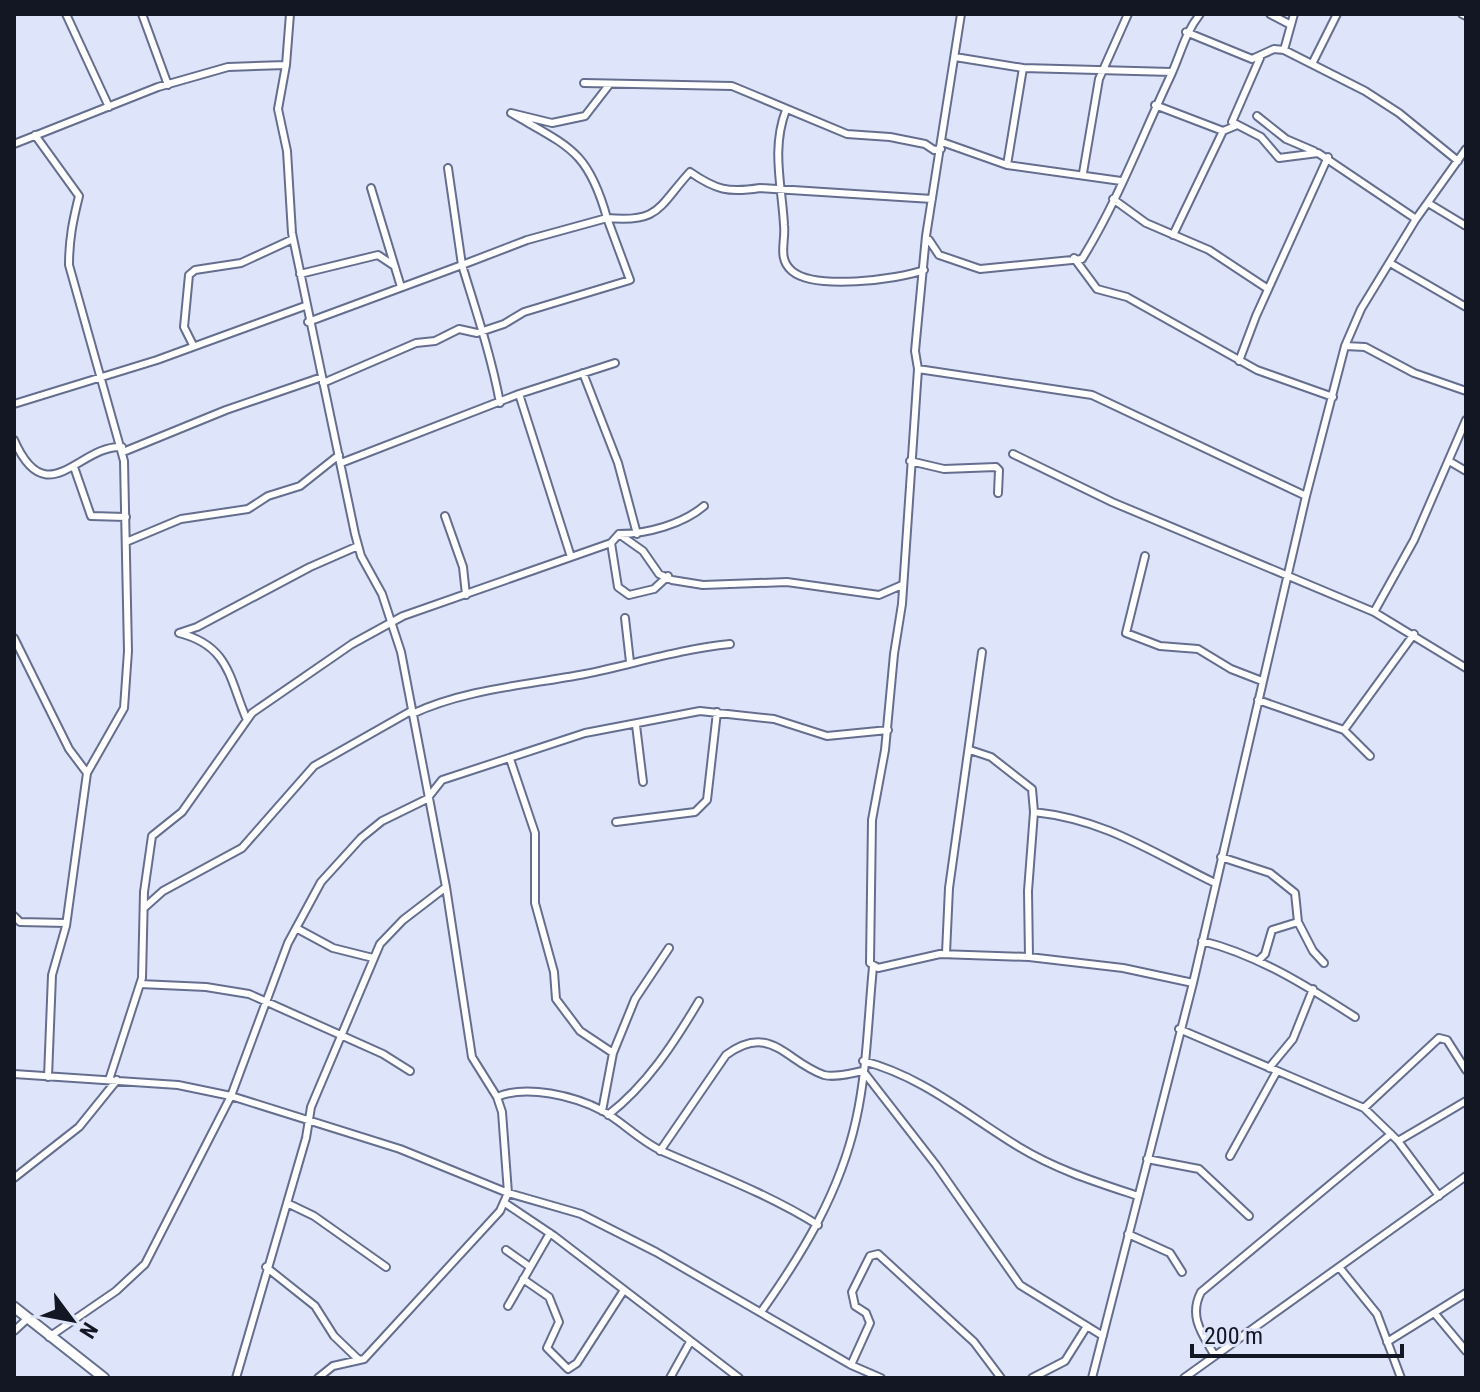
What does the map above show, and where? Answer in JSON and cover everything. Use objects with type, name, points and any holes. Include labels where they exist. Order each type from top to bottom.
[{"type":"main road","points":[[14,1307],[104,1378]]},
{"type":"street","points":[[66,14],[109,107]]},
{"type":"street","points":[[142,14],[168,85]]},
{"type":"street","points":[[290,14],[286,65],[278,109],[287,151],[293,239],[305,306],[358,546],[382,594],[401,652],[446,887],[472,1057],[497,1097],[506,1141],[508,1193],[505,1203],[401,1323],[359,1360],[333,1366],[318,1378]]},
{"type":"street","points":[[761,1312],[818,1225],[840,1175],[856,1120],[873,967],[870,963],[872,820],[888,730],[902,585],[918,369],[915,351],[932,199],[961,14]]},
{"type":"street","points":[[1083,173],[1102,70],[1128,14]]},
{"type":"street","points":[[928,239],[939,255],[980,269],[1082,259],[1172,72],[1186,32],[1200,14]]},
{"type":"street","points":[[1270,14],[1291,25]]},
{"type":"street","points":[[1284,50],[1294,14]]},
{"type":"street","points":[[1312,64],[1337,14]]},
{"type":"street","points":[[1186,32],[1252,59],[1284,50],[1399,113],[1458,161]]},
{"type":"street","points":[[1262,55],[1232,122],[1261,137],[1279,158],[1318,153]]},
{"type":"street","points":[[955,57],[1023,68],[1172,72]]},
{"type":"street","points":[[14,144],[168,85],[228,67],[286,65]]},
{"type":"street","points":[[1007,165],[1023,68]]},
{"type":"street","points":[[584,83],[732,86],[847,134],[890,137],[925,144],[934,150],[941,146],[1007,165],[1069,175],[1083,173],[1121,181]]},
{"type":"street","points":[[14,440],[29,466],[49,474],[74,467],[107,447],[122,449],[226,410],[323,380],[455,330],[482,331],[504,324],[524,312],[630,280],[598,184],[585,161],[511,113],[552,123],[585,116],[609,85]]},
{"type":"street","points":[[1155,105],[1223,131]]},
{"type":"street","points":[[786,110],[781,124],[778,189],[784,225],[782,257],[794,273],[804,279],[863,281],[907,276],[924,270]]},
{"type":"street","points":[[1257,116],[1286,139],[1328,157],[1416,219]]},
{"type":"street","points":[[1173,235],[1223,131],[1235,126]]},
{"type":"street","points":[[35,135],[79,196],[70,222],[73,239],[69,265],[122,449],[126,517],[126,699],[87,773],[66,923],[52,975],[48,1077]]},
{"type":"street","points":[[1092,1378],[1193,983],[1306,496],[1345,346],[1361,309],[1416,219],[1466,149]]},
{"type":"street","points":[[1239,361],[1328,157]]},
{"type":"street","points":[[448,168],[462,265],[492,360],[500,403]]},
{"type":"street","points":[[308,322],[527,240],[607,218],[637,221],[663,207],[690,172],[708,184],[732,192],[778,189],[932,199]]},
{"type":"street","points":[[371,188],[401,287]]},
{"type":"street","points":[[1113,199],[1146,223],[1209,250],[1268,289]]},
{"type":"street","points":[[1428,203],[1466,226]]},
{"type":"street","points":[[193,345],[184,327],[189,275],[195,270],[241,263],[293,239]]},
{"type":"street","points":[[300,274],[378,255],[393,265]]},
{"type":"street","points":[[1074,258],[1097,289],[1127,297],[1239,361],[1333,397]]},
{"type":"street","points":[[1390,263],[1466,307]]},
{"type":"street","points":[[14,404],[157,360],[305,306]]},
{"type":"street","points":[[1345,346],[1365,347],[1414,373],[1466,391]]},
{"type":"street","points":[[126,542],[181,519],[248,509],[268,496],[300,486],[340,459],[615,363]]},
{"type":"street","points":[[918,369],[1092,395],[1306,496]]},
{"type":"street","points":[[583,373],[618,463],[637,534]]},
{"type":"street","points":[[519,394],[571,557]]},
{"type":"street","points":[[1374,612],[1414,540],[1466,420]]},
{"type":"street","points":[[1013,454],[1112,502],[1374,612],[1466,668]]},
{"type":"street","points":[[910,461],[944,469],[996,467],[998,493]]},
{"type":"street","points":[[1449,461],[1466,471]]},
{"type":"street","points":[[74,467],[91,516],[126,517]]},
{"type":"street","points":[[14,1178],[79,1127],[113,1080],[140,984],[148,849],[152,836],[182,812],[247,720],[266,702],[352,644],[391,626],[403,616],[611,543],[619,534],[637,534],[693,516],[704,506]]},
{"type":"street","points":[[445,516],[463,567],[466,595]]},
{"type":"street","points":[[619,534],[643,551],[659,574],[703,585],[787,582],[879,595],[902,585]]},
{"type":"street","points":[[611,543],[618,587],[629,595],[654,589],[668,576]]},
{"type":"street","points":[[247,720],[227,663],[194,636],[179,633],[197,627],[310,567],[358,546]]},
{"type":"street","points":[[1145,556],[1126,633],[1160,646],[1198,649],[1231,669],[1262,681]]},
{"type":"street","points":[[625,618],[630,662]]},
{"type":"street","points":[[1344,730],[1414,634]]},
{"type":"street","points":[[14,638],[69,749],[87,773]]},
{"type":"street","points":[[144,909],[163,891],[242,848],[314,766],[411,712],[456,697],[730,644]]},
{"type":"street","points":[[946,953],[949,888],[982,652]]},
{"type":"street","points":[[1258,700],[1344,730],[1370,756]]},
{"type":"street","points":[[49,1337],[142,1268],[231,1096],[296,928],[321,882],[340,857],[382,821],[427,799],[442,780],[585,733],[691,713],[717,712],[774,719],[827,736],[888,730]]},
{"type":"street","points":[[616,822],[695,812],[707,800],[717,712]]},
{"type":"street","points":[[636,725],[643,782]]},
{"type":"street","points":[[970,750],[988,755],[1032,789],[1034,812],[1028,891],[1029,957]]},
{"type":"street","points":[[510,759],[535,833],[535,903],[554,972],[556,999],[580,1031],[613,1053]]},
{"type":"street","points":[[1034,812],[1076,817],[1104,827],[1215,883]]},
{"type":"street","points":[[1221,857],[1276,877],[1298,897],[1298,922],[1313,951],[1324,963]]},
{"type":"street","points":[[236,1378],[309,1120],[373,958],[403,920],[446,887]]},
{"type":"street","points":[[14,916],[20,922],[66,923]]},
{"type":"street","points":[[1258,961],[1265,954],[1272,930],[1298,922]]},
{"type":"street","points":[[296,928],[333,948],[373,958]]},
{"type":"street","points":[[1202,941],[1234,949],[1313,989],[1355,1017]]},
{"type":"street","points":[[605,1113],[613,1053],[640,989],[669,948]]},
{"type":"street","points":[[873,967],[946,953],[1029,957],[1123,968],[1193,983]]},
{"type":"street","points":[[140,984],[206,987],[249,994],[383,1054],[410,1071]]},
{"type":"street","points":[[1230,1156],[1273,1070],[1293,1039],[1313,989]]},
{"type":"street","points":[[605,1113],[630,1098],[664,1055],[699,1001]]},
{"type":"street","points":[[1179,1029],[1364,1108],[1398,1141],[1439,1196]]},
{"type":"street","points":[[1364,1108],[1439,1038],[1447,1040],[1466,1070]]},
{"type":"street","points":[[660,1151],[726,1055],[736,1047],[759,1041],[786,1050],[823,1075],[863,1071]]},
{"type":"street","points":[[863,1061],[907,1075],[1019,1147],[1068,1174],[1138,1196]]},
{"type":"street","points":[[863,1071],[936,1165],[1020,1285],[1103,1336]]},
{"type":"street","points":[[14,1074],[178,1085],[231,1096],[400,1149],[508,1193],[581,1214],[851,1365],[881,1378]]},
{"type":"street","points":[[497,1097],[513,1091],[554,1095],[605,1113],[660,1151],[778,1200],[818,1225]]},
{"type":"street","points":[[1398,1141],[1466,1101]]},
{"type":"street","points":[[1215,1356],[1196,1322],[1195,1305],[1201,1292],[1391,1134]]},
{"type":"street","points":[[1147,1159],[1199,1169],[1249,1216]]},
{"type":"street","points":[[1184,1378],[1466,1176]]},
{"type":"street","points":[[287,1203],[314,1216],[386,1267]]},
{"type":"street","points":[[505,1203],[550,1233],[739,1378]]},
{"type":"street","points":[[508,1306],[550,1233]]},
{"type":"street","points":[[1128,1234],[1170,1253],[1182,1272]]},
{"type":"street","points":[[506,1250],[530,1267]]},
{"type":"street","points":[[851,1365],[870,1323],[866,1313],[855,1306],[852,1292],[870,1256],[878,1254],[974,1342],[1001,1378]]},
{"type":"street","points":[[266,1267],[315,1306],[334,1336],[359,1360]]},
{"type":"street","points":[[1339,1267],[1370,1303],[1401,1378]]},
{"type":"street","points":[[523,1279],[549,1297],[559,1322],[547,1348],[568,1369],[577,1363],[624,1290]]},
{"type":"street","points":[[1387,1342],[1436,1315],[1466,1293]]},
{"type":"street","points":[[1436,1315],[1466,1351]]},
{"type":"street","points":[[14,1331],[27,1319]]},
{"type":"street","points":[[1032,1378],[1065,1361],[1087,1326]]},
{"type":"street","points":[[670,1378],[690,1342]]}]
